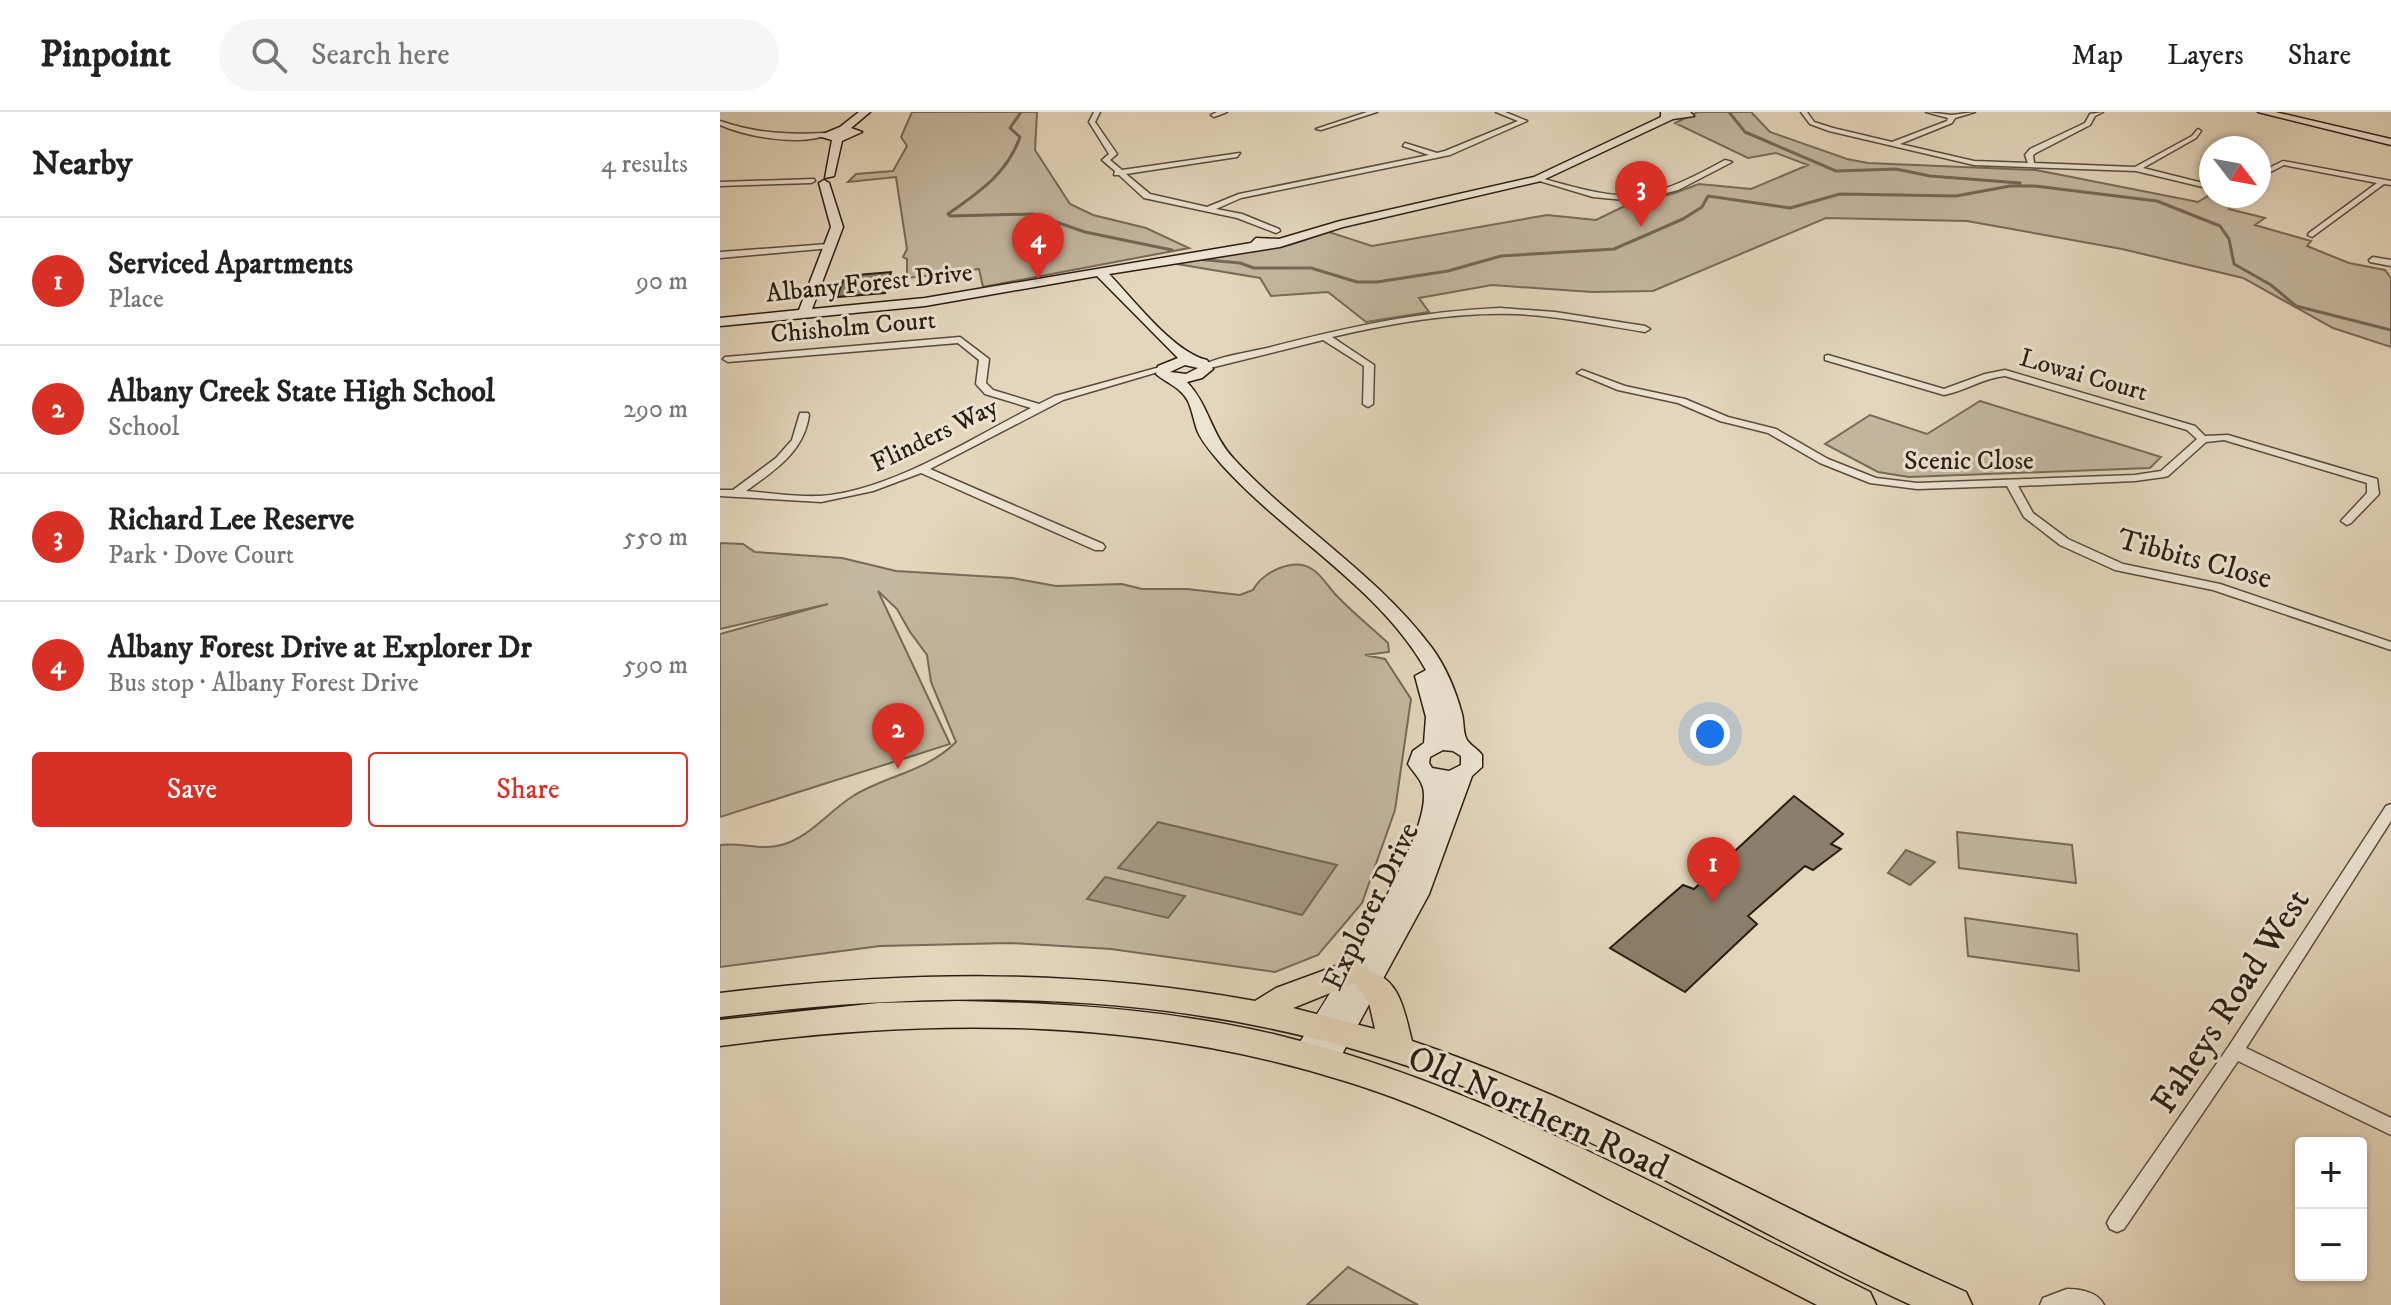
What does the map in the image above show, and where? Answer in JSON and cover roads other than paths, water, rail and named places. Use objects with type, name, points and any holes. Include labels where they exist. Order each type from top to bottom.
[{"type":"highway","points":[[1260,1013],[1288,996],[1363,978],[1384,999],[1397,1048]]},
{"type":"highway","name":"Old Northern Road","points":[[720,1005],[874,987],[994,984],[1130,993],[1260,1013],[1423,1095],[1513,1132],[1856,1305]]},
{"type":"highway","name":"Old Northern Road","points":[[720,1033],[890,1016],[1060,1016],[1208,1034],[1324,1045],[1397,1048],[1532,1101],[1952,1305]]},
{"type":"street","points":[[804,314],[829,256],[828,246],[837,227],[821,180],[841,134],[865,112]]},
{"type":"street","points":[[1097,112],[1092,122],[1113,154],[1106,160],[1117,173],[1153,199],[1209,209],[1282,234],[1340,224],[1537,179],[1666,113],[1689,116],[1685,112]]},
{"type":"street","points":[[1214,115],[1224,112]]},
{"type":"street","points":[[1319,129],[1374,112]]},
{"type":"street","points":[[1209,209],[1242,195],[1462,148],[1524,121],[1499,112]]},
{"type":"street","points":[[1804,112],[1806,118],[1819,126],[1974,163],[2008,165],[2031,162],[2136,169],[2199,185]]},
{"type":"street","points":[[1929,112],[1952,117],[1972,112]]},
{"type":"street","points":[[2031,162],[2029,155],[2033,151],[2088,124],[2092,115],[2100,112]]},
{"type":"street","points":[[2263,112],[2391,142]]},
{"type":"street","points":[[1895,143],[1950,122],[1952,117]]},
{"type":"street","points":[[720,123],[724,130],[770,138],[841,134]]},
{"type":"street","points":[[2136,169],[2194,137],[2198,131]]},
{"type":"street","points":[[1405,145],[1434,154]]},
{"type":"street","points":[[1117,173],[1237,155]]},
{"type":"street","points":[[1537,179],[1605,199],[1637,200],[1681,188],[1728,162]]},
{"type":"street","points":[[2271,170],[2283,163],[2387,182]]},
{"type":"street","points":[[720,184],[821,180]]},
{"type":"street","points":[[2312,235],[2387,182]]},
{"type":"street","points":[[1248,220],[1254,237],[1267,244]]},
{"type":"street","name":"Albany Forest Drive","points":[[1212,251],[1254,237],[1282,234]]},
{"type":"street","name":"Albany Forest Drive","points":[[720,322],[925,302],[1267,244],[1282,234]]},
{"type":"street","points":[[720,255],[828,246]]},
{"type":"street","points":[[2373,260],[2391,263]]},
{"type":"street","points":[[1100,272],[1172,346],[1199,365]]},
{"type":"street","points":[[1168,372],[1240,358],[1381,323],[1444,313],[1502,311],[1562,316],[1645,329]]},
{"type":"street","points":[[1325,337],[1369,365],[1368,404]]},
{"type":"street","name":"Chisholm Court","points":[[728,359],[960,340],[984,359],[981,384],[989,392],[1037,407]]},
{"type":"street","points":[[1168,372],[1172,346]]},
{"type":"street","name":"Lowai Court","points":[[1828,358],[1944,392],[1960,390],[1990,373],[2005,373],[2191,428],[2203,439]]},
{"type":"street","points":[[1199,365],[1194,398],[1201,423],[1213,444],[1239,474],[1315,545],[1334,557],[1385,604],[1425,652],[1448,703],[1457,745]]},
{"type":"street","points":[[1168,372],[1194,398]]},
{"type":"street","name":"Flinders Way","points":[[720,493],[821,499],[869,489],[921,469],[1037,407],[1078,392],[1168,372]]},
{"type":"street","name":"Scenic Close","points":[[1582,373],[1622,388],[1681,401],[1724,419],[1772,431],[1824,461],[1874,481],[1917,486],[2135,478],[2164,474],[2203,439]]},
{"type":"street","points":[[735,494],[790,451],[804,430],[804,415]]},
{"type":"street","points":[[2203,439],[2224,437],[2373,481],[2373,494],[2347,521]]},
{"type":"street","points":[[921,469],[1099,547]]},
{"type":"street","name":"Tibbits Close","points":[[2011,484],[2028,515],[2064,542],[2119,567],[2216,587],[2391,646]]},
{"type":"street","points":[[1315,545],[1326,561],[1375,608],[1414,657],[1432,696],[1436,717],[1434,746]]},
{"type":"street","points":[[1457,745],[1472,755],[1471,767],[1448,778],[1431,776],[1420,768],[1419,758],[1434,746],[1457,745]]},
{"type":"street","name":"Explorer Drive","points":[[1324,1045],[1423,881],[1463,773]]},
{"type":"street","name":"Explorer Drive","points":[[1363,978],[1428,831],[1435,794],[1431,776]]},
{"type":"street","name":"Faheys Road West","points":[[2117,1223],[2235,1051],[2391,809]]},
{"type":"street","points":[[2235,1051],[2391,1127]]},
{"type":"street","points":[[2051,1305],[2076,1298],[2093,1305]]},
{"type":"waterway","points":[[1021,112],[1010,128],[1020,137],[1008,162],[981,190],[948,214],[950,216],[1033,214],[1085,232],[1172,250]]},
{"type":"waterway","points":[[1729,112],[1745,132],[1836,171],[1896,169],[1930,176],[2020,183]]},
{"type":"waterway","points":[[1196,259],[1240,263],[1254,268],[1311,268],[1357,282],[1377,282],[1448,271],[1501,256],[1614,249],[1683,219],[1702,207],[1708,196],[1790,208],[1840,194],[1956,196],[2010,186],[2035,186],[2157,201],[2220,226],[2229,239],[2234,264],[2271,285],[2296,306],[2391,330]]},
{"type":"place","name":"Richard Lee Reserve","points":[[1641,227]]},
{"type":"place","name":"Albany Forest Drive at Explorer Dr","points":[[1038,279]]},
{"type":"place","name":"Albany Creek State High School","points":[[898,769]]},
{"type":"place","name":"Serviced Apartments","points":[[1713,903]]}]
